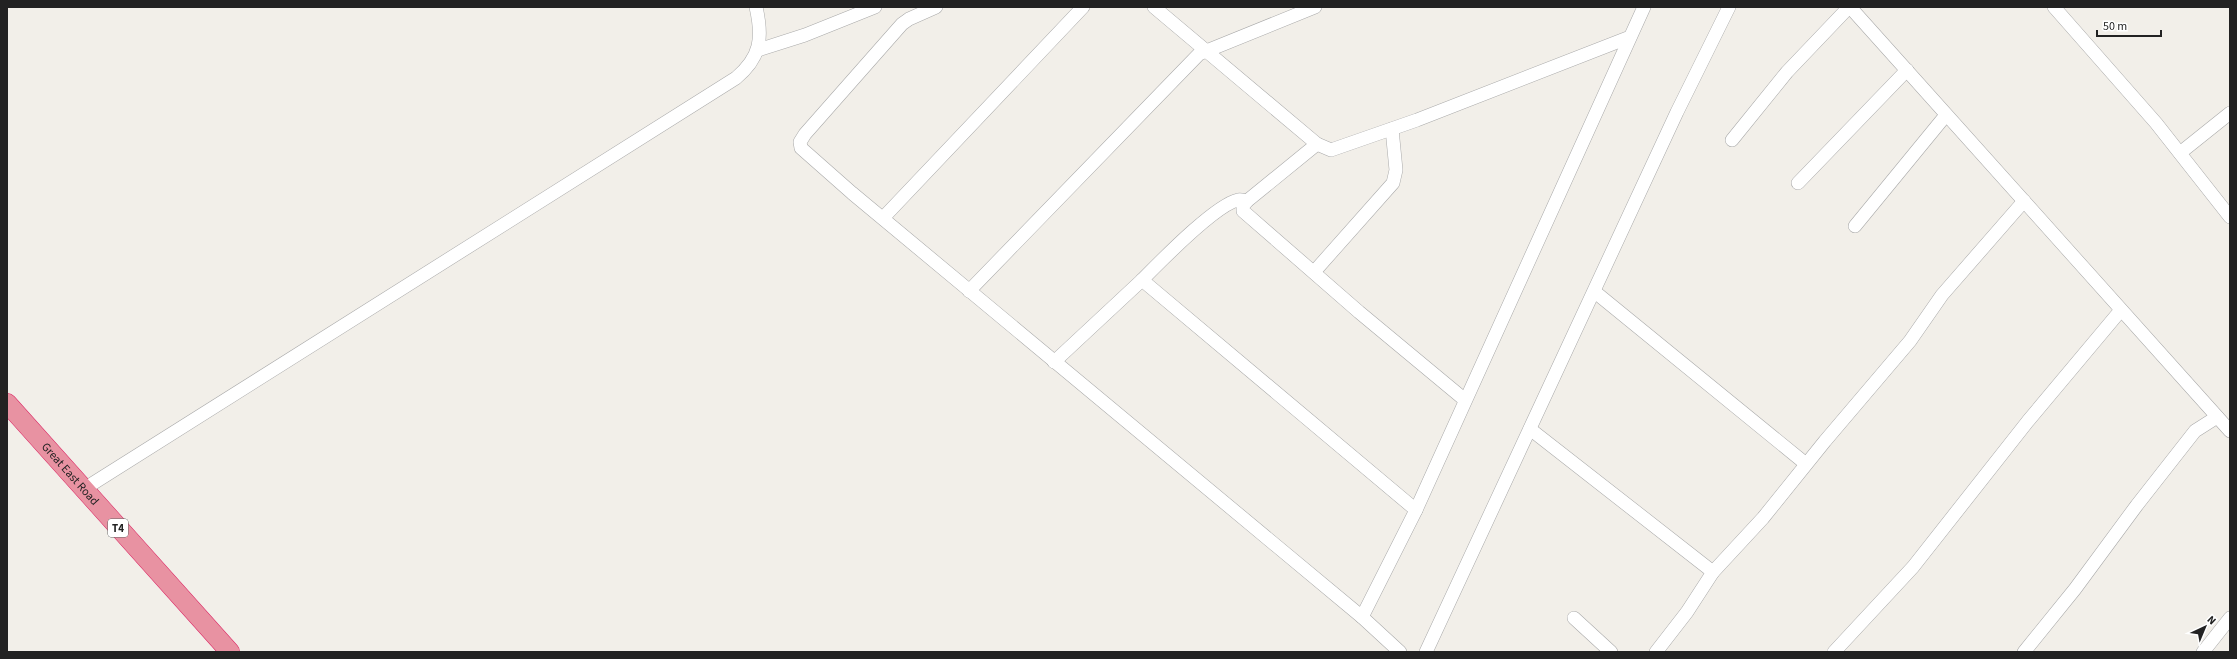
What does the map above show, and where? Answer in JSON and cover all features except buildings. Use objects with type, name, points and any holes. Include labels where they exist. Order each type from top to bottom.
[{"type":"highway","name":"Great East Road","points":[[11,412],[84,488],[230,652]]},
{"type":"street","points":[[84,488],[736,78],[748,68],[758,50],[761,36],[756,7]]},
{"type":"street","points":[[758,50],[805,35],[875,7]]},
{"type":"street","points":[[936,7],[909,19],[902,24],[800,142],[801,148],[852,193],[969,291],[1362,617],[1400,652]]},
{"type":"street","points":[[883,218],[1083,7]]},
{"type":"street","points":[[1154,7],[1317,144],[1331,150],[1392,129],[1630,36]]},
{"type":"street","points":[[969,291],[1203,52],[1315,7]]},
{"type":"street","points":[[1362,617],[1416,510],[1644,7]]},
{"type":"street","points":[[1426,652],[1595,292],[1677,112],[1729,7]]},
{"type":"street","points":[[1732,140],[1787,72],[1850,7],[2230,431]]},
{"type":"street","points":[[2054,7],[2180,153],[2230,216]]},
{"type":"street","points":[[1798,183],[1907,70]]},
{"type":"street","points":[[2180,153],[2230,113]]},
{"type":"street","points":[[1855,226],[1946,115]]},
{"type":"street","points":[[1314,272],[1393,183],[1396,170],[1392,129]]},
{"type":"street","points":[[1317,144],[1247,201],[1243,206],[1243,210],[1465,400]]},
{"type":"street","points":[[1054,362],[1193,230],[1230,203],[1239,199],[1247,201]]},
{"type":"street","points":[[1656,652],[1687,612],[1714,572],[1763,518],[1806,464],[1910,341],[1942,295],[2024,201]]},
{"type":"street","points":[[1142,280],[1416,510]]},
{"type":"street","points":[[1595,292],[1806,464]]},
{"type":"street","points":[[1834,652],[1913,567],[2028,421],[2121,310]]},
{"type":"street","points":[[2024,652],[2075,589],[2137,505],[2195,431],[2217,417]]},
{"type":"street","points":[[1530,429],[1714,572]]},
{"type":"street","points":[[1574,618],[1611,652]]},
{"type":"street","points":[[2203,652],[2230,618]]}]
